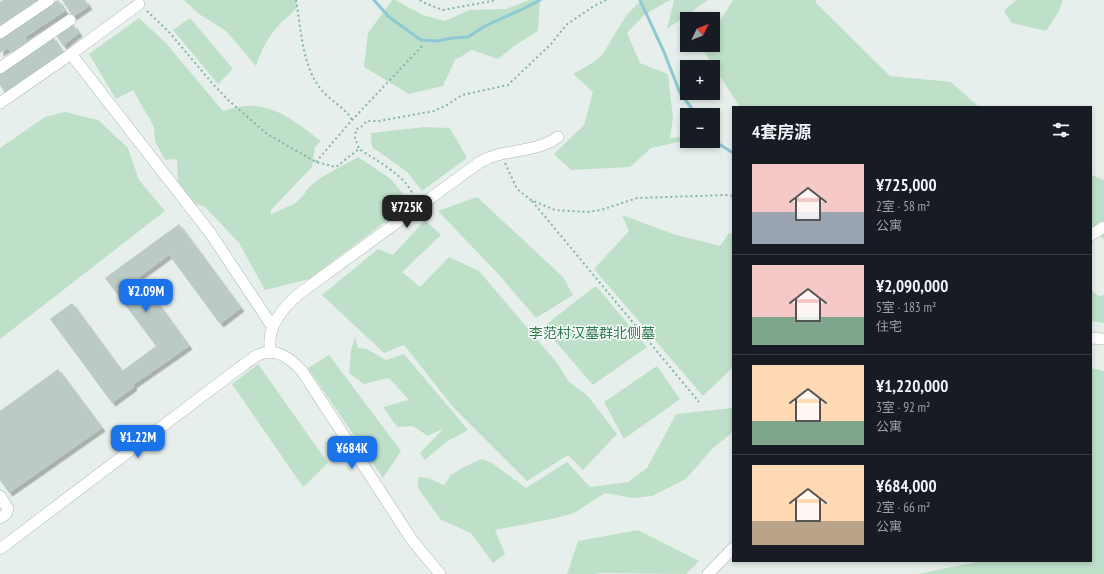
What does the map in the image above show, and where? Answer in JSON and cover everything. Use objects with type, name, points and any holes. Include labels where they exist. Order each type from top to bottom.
[{"type":"street","points":[[0,33],[49,0]]},
{"type":"street","points":[[0,102],[71,54],[139,4]]},
{"type":"street","points":[[0,68],[70,20]]},
{"type":"street","points":[[71,54],[211,234],[272,326]]},
{"type":"street","points":[[271,353],[269,340],[272,326],[282,310],[300,293],[480,162],[491,156],[535,148],[558,137]]},
{"type":"street","points":[[1092,234],[1104,227]]},
{"type":"street","points":[[1092,338],[1104,339]]},
{"type":"street","points":[[0,549],[242,366],[257,356],[276,353],[294,361],[302,371],[412,540],[440,574]]},
{"type":"street","points":[[0,496],[8,509],[6,514],[0,518]]},
{"type":"street","points":[[708,574],[732,549]]},
{"type":"path","points":[[296,0],[308,68],[320,88],[337,105],[349,113],[352,120]]},
{"type":"path","points":[[420,0],[443,10],[497,0]]},
{"type":"path","points":[[414,209],[412,192],[406,184],[383,165],[359,149],[355,138],[356,129],[360,128],[367,121],[379,121],[434,111],[447,105],[462,95],[508,85],[552,43],[566,25],[594,6],[606,0]]},
{"type":"path","points":[[139,4],[169,32],[227,99],[267,134],[316,162],[336,167],[359,149]]},
{"type":"path","points":[[316,162],[352,120],[424,44]]},
{"type":"path","points":[[506,153],[503,160],[517,189],[531,200],[699,402]]},
{"type":"path","points":[[531,200],[556,210],[587,212],[601,210],[637,198],[732,196]]},
{"type":"green space","points":[[184,0],[296,0],[297,7],[271,34],[256,66],[226,31],[199,14]]},
{"type":"green space","points":[[392,0],[395,0],[423,15],[445,21],[470,10],[506,9],[530,0],[540,0],[538,31],[517,44],[498,59],[472,50],[455,60],[443,86],[409,94],[364,67],[368,33]]},
{"type":"green space","points":[[643,0],[670,0],[644,15],[627,33],[640,63],[668,74],[673,118],[670,138],[680,137],[680,142],[651,148],[630,167],[571,170],[554,154],[584,125],[593,92],[573,74],[592,63],[602,55],[624,19]]},
{"type":"green space","points":[[674,0],[708,0],[691,12],[680,12],[680,20],[667,29]]},
{"type":"green space","points":[[733,0],[816,0],[816,3],[890,76],[951,82],[978,106],[739,106],[720,76],[720,60],[709,60],[704,52],[720,52],[720,21]]},
{"type":"green space","points":[[1016,0],[1063,0],[1059,11],[1046,31],[1012,23],[1004,11]]},
{"type":"green space","points":[[139,18],[166,43],[223,111],[244,106],[268,108],[296,122],[321,141],[315,147],[312,167],[271,210],[271,214],[294,204],[302,197],[309,187],[322,177],[358,157],[391,179],[410,203],[309,279],[265,290],[239,243],[205,207],[195,204],[178,182],[177,159],[165,160],[155,141],[154,127],[133,90],[116,99],[89,54]]},
{"type":"green space","points":[[190,18],[233,69],[218,84],[173,30]]},
{"type":"green space","points":[[65,112],[98,120],[128,148],[139,180],[165,211],[0,339],[0,148],[45,117]]},
{"type":"green space","points":[[425,127],[450,128],[467,158],[422,191],[407,172],[372,147],[371,133]]},
{"type":"green space","points":[[1092,175],[1104,180],[1104,239],[1092,233]]},
{"type":"green space","points":[[477,197],[563,277],[573,295],[536,318],[501,277],[438,211]]},
{"type":"green space","points":[[622,215],[673,234],[720,246],[729,233],[732,234],[732,368],[703,396],[594,269],[629,231]]},
{"type":"green space","points":[[425,220],[441,235],[402,272],[420,287],[449,257],[479,271],[558,364],[568,381],[588,396],[617,434],[583,470],[568,455],[527,481],[453,407],[404,345],[384,353],[322,295],[378,249],[393,255]]},
{"type":"green space","name":"李范村汉墓群北侧墓","points":[[594,287],[597,287],[647,347],[593,385],[543,327]]},
{"type":"green space","points":[[1092,291],[1099,296],[1104,295],[1104,323],[1092,321]]},
{"type":"green space","points":[[355,337],[358,348],[367,349],[386,360],[404,354],[468,430],[446,442],[425,460],[420,453],[444,428],[428,436],[413,426],[397,427],[383,407],[409,400],[389,378],[364,384],[349,373],[351,350]]},
{"type":"green space","points":[[329,355],[401,451],[383,478],[308,368]]},
{"type":"green space","points":[[258,364],[328,463],[303,487],[232,384]]},
{"type":"green space","points":[[657,366],[680,399],[624,439],[604,402]]},
{"type":"green space","points":[[1092,368],[1104,371],[1104,574],[918,574],[976,562],[1092,562]]},
{"type":"green space","points":[[732,408],[732,433],[712,449],[686,479],[652,496],[633,498],[605,493],[574,513],[552,519],[495,530],[505,554],[493,563],[471,533],[441,520],[418,488],[418,477],[428,478],[444,485],[451,475],[482,459],[492,463],[526,488],[567,462],[590,487],[628,482],[647,468],[676,414]]},
{"type":"green space","points":[[638,530],[699,561],[686,574],[567,574],[578,541]]},
{"type":"building","points":[[3,0],[41,0],[0,27],[0,2]]},
{"type":"building","points":[[58,0],[65,11],[25,37],[30,44],[13,55],[8,48],[0,53],[0,38]]},
{"type":"building","points":[[62,0],[85,0],[89,6],[73,17]]},
{"type":"building","points":[[73,24],[79,33],[63,46],[56,35]]},
{"type":"building","points":[[53,37],[64,54],[5,93],[0,85],[0,72]]},
{"type":"building","points":[[179,224],[241,308],[220,324],[169,255],[139,277],[189,346],[133,385],[134,387],[112,403],[50,319],[72,303],[122,371],[156,346],[105,278]]},
{"type":"building","points":[[58,369],[102,428],[9,493],[0,480],[0,411]]},
{"type":"waterway","points":[[374,0],[389,17],[421,40],[438,41],[468,37],[485,26],[540,0]]},
{"type":"waterway","points":[[640,0],[664,52],[680,93],[692,108]]},
{"type":"waterway","points":[[720,145],[732,152]]}]
